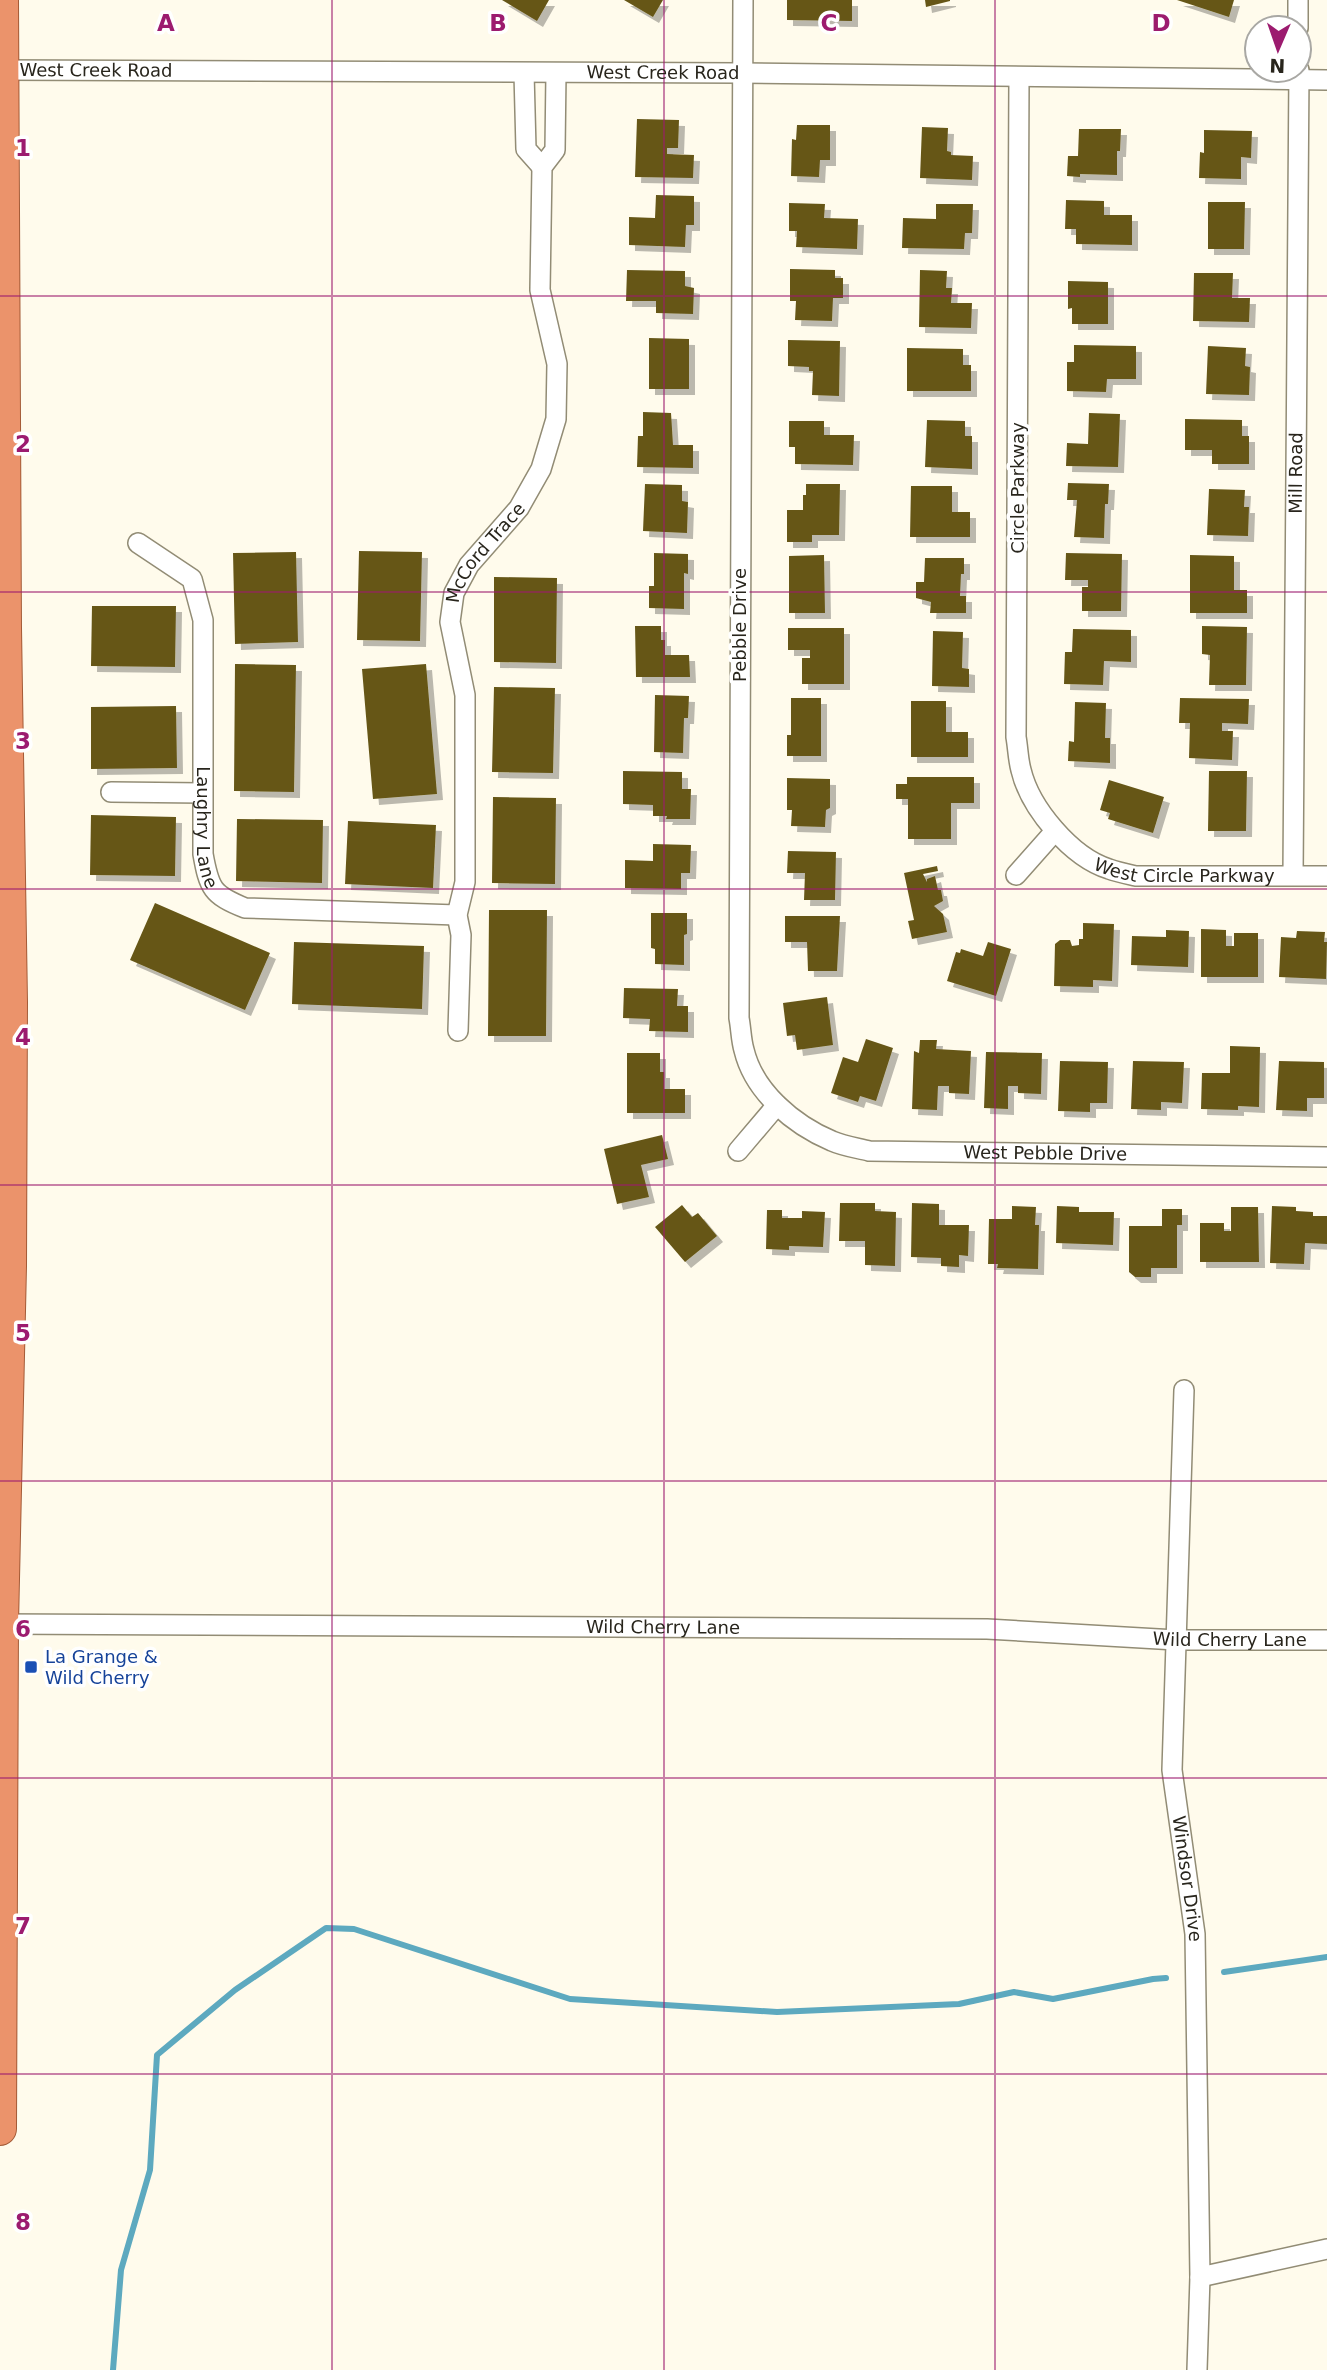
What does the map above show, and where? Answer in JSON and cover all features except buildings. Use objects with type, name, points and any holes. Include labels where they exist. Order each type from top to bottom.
[{"type":"highway","points":[[0,2129],[1,1624],[11,1002],[5,628],[2,0]]},
{"type":"street","name":"Pebble Drive","points":[[743,0],[739,1018],[744,1052],[759,1082],[778,1105]]},
{"type":"street","name":"West Creek Road","points":[[1,70],[1019,77],[1243,75]]},
{"type":"street","points":[[524,72],[526,149],[542,167]]},
{"type":"street","name":"McCord Trace","points":[[458,1031],[461,935],[457,915],[465,882],[465,695],[450,622],[454,593],[469,565],[519,508],[541,469],[556,419],[557,364],[540,289],[542,167],[555,150],[556,73]]},
{"type":"street","name":"Circle Parkway","points":[[1019,77],[1016,737],[1021,771],[1034,802],[1055,831]]},
{"type":"street","name":"Mill Road","points":[[1293,875],[1299,84]]},
{"type":"street","name":"Laughry Lane","points":[[138,543],[192,579],[203,620],[203,854],[208,880],[222,899],[245,908],[457,915]]},
{"type":"street","points":[[111,792],[202,793]]},
{"type":"street","points":[[1016,875],[1055,831]]},
{"type":"street","name":"West Circle Parkway","points":[[1055,831],[1077,850],[1107,869],[1136,876],[1327,876]]},
{"type":"street","points":[[738,1151],[778,1105]]},
{"type":"street","name":"West Pebble Drive","points":[[778,1105],[800,1125],[834,1142],[869,1151],[1327,1157]]},
{"type":"street","name":"Windsor Drive","points":[[1184,1390],[1172,1770],[1195,1934],[1200,2277],[1197,2370]]},
{"type":"street","name":"Wild Cherry Lane","points":[[1,1624],[988,1629],[1177,1640],[1327,1640]]},
{"type":"street","points":[[1200,2277],[1327,2249]]},
{"type":"waterway","points":[[113,2370],[121,2270],[150,2170],[157,2055],[235,1990],[326,1928],[354,1929],[570,1999],[777,2012],[959,2004],[1014,1992],[1053,1999],[1166,1978]]},
{"type":"waterway","points":[[1224,1972],[1327,1957]]},
{"type":"place","name":"La Grange & Wild Cherry","points":[[31,1667]]}]
